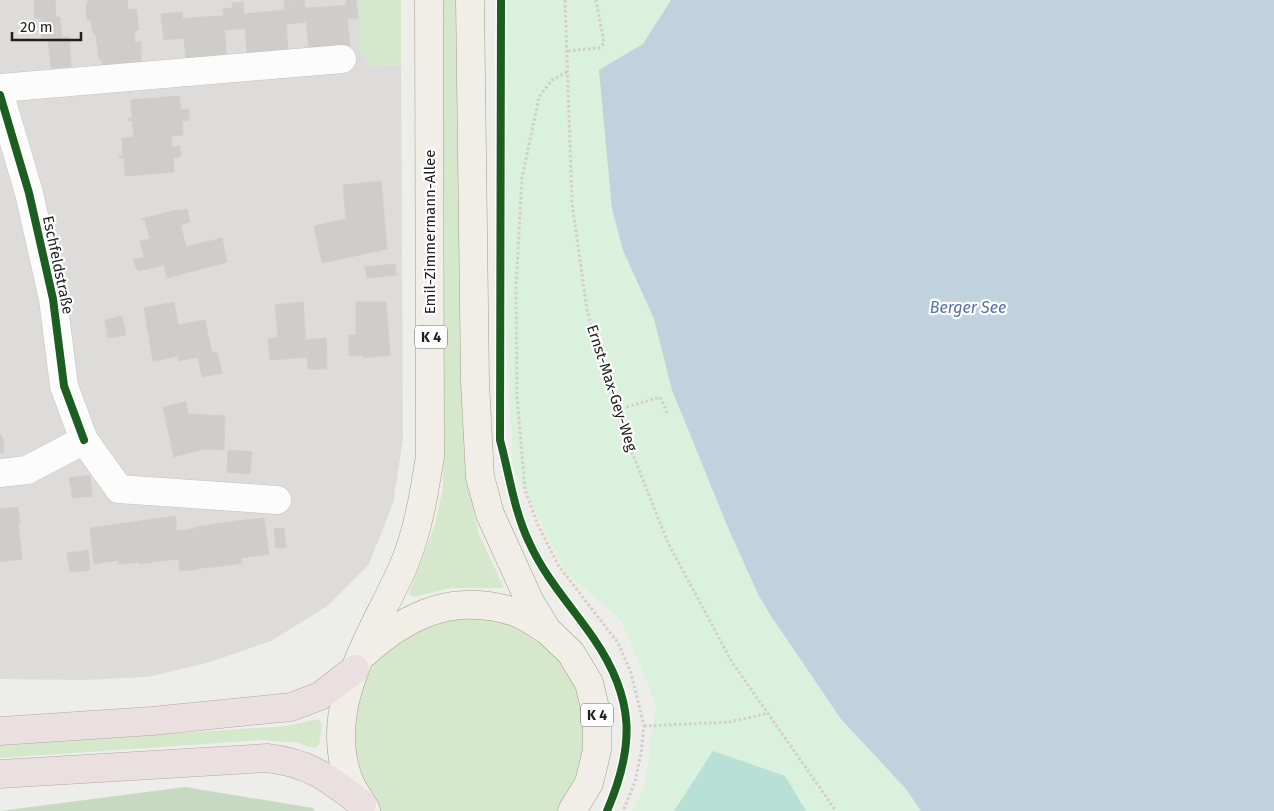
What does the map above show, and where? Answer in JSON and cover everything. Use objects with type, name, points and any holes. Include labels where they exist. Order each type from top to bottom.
[{"type":"highway","points":[[0,731],[152,721],[291,707],[320,696],[357,664]]},
{"type":"highway","points":[[0,774],[266,758],[303,765],[321,774],[364,807]]},
{"type":"main road","name":"Emil-Zimmermann-Allee","points":[[364,807],[350,783],[342,752],[341,719],[357,664],[404,565],[422,506],[430,456],[429,0]]},
{"type":"main road","name":"K 4","points":[[470,0],[475,382],[480,477],[490,514],[508,559],[547,630]]},
{"type":"main road","name":"K 4","points":[[357,664],[386,635],[415,616],[448,606],[483,604],[517,612],[547,630],[571,653],[588,683],[598,716],[595,758],[589,783],[572,811]]},
{"type":"street","points":[[0,88],[342,59]]},
{"type":"street","name":"Eschfeldstraße","points":[[0,95],[29,193],[53,299],[64,386],[84,440],[118,489],[277,500]]},
{"type":"street","points":[[0,473],[27,470],[84,440]]},
{"type":"path","points":[[568,51],[600,48],[604,42],[596,0]]},
{"type":"path","points":[[567,72],[552,80],[539,98],[522,178],[516,287],[517,397],[525,490],[537,523],[558,565],[618,643],[631,673],[644,726],[635,782],[623,811]]},
{"type":"path","points":[[617,410],[660,397],[668,415]]},
{"type":"path","points":[[644,726],[730,722],[769,713]]},
{"type":"shaded area","points":[[0,0],[360,0],[360,50],[372,67],[401,65],[403,439],[393,504],[369,564],[326,607],[271,641],[210,662],[148,677],[84,680],[0,679]]},
{"type":"shaded area","points":[[713,751],[785,776],[806,811],[674,811]]},
{"type":"green space","points":[[360,0],[401,0],[401,65],[372,67],[360,50]]},
{"type":"green space","points":[[441,0],[459,0],[464,455],[478,532],[504,588],[451,588],[414,597],[409,594],[435,525],[443,488]]},
{"type":"green space","name":"Berger See","points":[[502,0],[1274,0],[1274,811],[632,811],[645,785],[656,705],[622,621],[565,571],[513,467],[502,250]]},
{"type":"green space","points":[[474,615],[522,628],[540,639],[567,671],[576,690],[585,730],[584,751],[578,777],[557,811],[379,811],[370,800],[350,743],[362,681],[386,648],[419,626]]},
{"type":"green space","points":[[318,719],[322,724],[319,745],[314,748],[298,743],[263,740],[0,758],[0,745],[287,726]]},
{"type":"green space","points":[[185,787],[313,808],[315,811],[0,811]]},
{"type":"water","name":"Berger See","points":[[671,0],[1274,0],[1274,811],[921,811],[906,789],[841,719],[759,596],[729,530],[672,390],[654,319],[623,250],[612,209],[599,70],[643,44]]},
{"type":"building","points":[[34,0],[55,0],[56,17],[35,18]]},
{"type":"building","points":[[89,0],[127,0],[128,10],[136,9],[139,30],[134,31],[135,43],[141,42],[141,71],[103,74],[96,36],[93,33],[91,20],[87,20],[86,5]]},
{"type":"building","points":[[284,0],[294,0],[296,23],[286,24]]},
{"type":"building","points":[[294,0],[304,0],[306,22],[296,23]]},
{"type":"building","points":[[346,0],[356,0],[358,18],[348,19]]},
{"type":"building","points":[[243,2],[245,28],[235,29],[232,3]]},
{"type":"building","points":[[346,5],[350,46],[346,46],[346,49],[330,50],[326,7]]},
{"type":"building","points":[[326,7],[330,50],[309,49],[305,8]]},
{"type":"building","points":[[233,8],[235,29],[225,30],[223,9]]},
{"type":"building","points":[[285,10],[288,51],[268,55],[264,12]]},
{"type":"building","points":[[182,12],[184,38],[164,40],[161,14]]},
{"type":"building","points":[[264,12],[268,55],[247,55],[244,14]]},
{"type":"building","points":[[223,16],[227,57],[206,58],[203,17]]},
{"type":"building","points":[[60,17],[62,37],[42,38],[40,18]]},
{"type":"building","points":[[203,17],[206,58],[186,60],[182,19]]},
{"type":"building","points":[[69,37],[71,67],[51,68],[48,38]]},
{"type":"building","points":[[179,96],[181,110],[189,109],[189,120],[182,121],[183,135],[134,138],[132,120],[128,121],[128,119],[132,118],[131,100]]},
{"type":"building","points":[[171,134],[172,147],[180,146],[181,157],[173,158],[174,172],[125,176],[124,158],[119,156],[123,156],[122,138]]},
{"type":"building","points":[[381,181],[387,249],[322,263],[314,226],[346,219],[343,185]]},
{"type":"building","points":[[187,209],[190,222],[180,225],[177,211]]},
{"type":"building","points":[[177,210],[186,247],[222,238],[227,262],[167,278],[164,264],[153,267],[150,254],[152,247],[150,239],[145,220],[141,219]]},
{"type":"building","points":[[150,239],[152,247],[150,254],[153,267],[164,265],[138,271],[133,260],[144,257],[140,241]]},
{"type":"building","points":[[395,264],[396,275],[367,278],[365,267]]},
{"type":"building","points":[[174,302],[178,325],[205,320],[212,354],[179,361],[178,356],[153,361],[144,308]]},
{"type":"building","points":[[303,302],[307,357],[270,360],[268,339],[278,338],[275,305]]},
{"type":"building","points":[[356,302],[386,302],[390,355],[363,358],[363,355],[349,356],[349,335],[356,335]]},
{"type":"building","points":[[122,316],[126,335],[108,338],[105,320]]},
{"type":"building","points":[[326,338],[327,369],[308,369],[306,340]]},
{"type":"building","points":[[217,352],[222,373],[202,377],[198,357]]},
{"type":"building","points":[[186,402],[188,414],[225,416],[224,450],[204,449],[174,457],[163,407]]},
{"type":"building","points":[[0,434],[3,439],[4,452],[0,453]]},
{"type":"building","points":[[228,450],[252,452],[250,474],[227,472]]},
{"type":"building","points":[[90,475],[91,485],[71,488],[69,478]]},
{"type":"building","points":[[91,485],[92,496],[72,498],[71,488]]},
{"type":"building","points":[[18,507],[22,559],[0,562],[0,509]]},
{"type":"building","points":[[175,516],[180,559],[159,561],[154,519]]},
{"type":"building","points":[[264,518],[269,554],[241,558],[237,521]]},
{"type":"building","points":[[154,519],[159,561],[139,564],[133,522]]},
{"type":"building","points":[[237,521],[242,563],[222,566],[216,524]]},
{"type":"building","points":[[133,522],[138,562],[119,564],[119,560],[94,564],[90,528]]},
{"type":"building","points":[[216,524],[222,566],[201,568],[196,527]]},
{"type":"building","points":[[196,528],[201,568],[191,570],[186,530]]},
{"type":"building","points":[[284,528],[286,547],[276,548],[274,529]]},
{"type":"building","points":[[176,530],[186,530],[191,570],[180,571]]},
{"type":"building","points":[[88,550],[90,570],[80,571],[78,552]]},
{"type":"building","points":[[78,552],[80,571],[70,572],[67,553]]},
{"type":"cycle path","points":[[501,0],[500,440],[516,505],[535,555],[594,639],[617,682],[624,703],[626,744],[623,765],[607,811]]},
{"type":"cycle path","points":[[0,95],[29,193],[53,299],[64,386],[84,440]]}]
